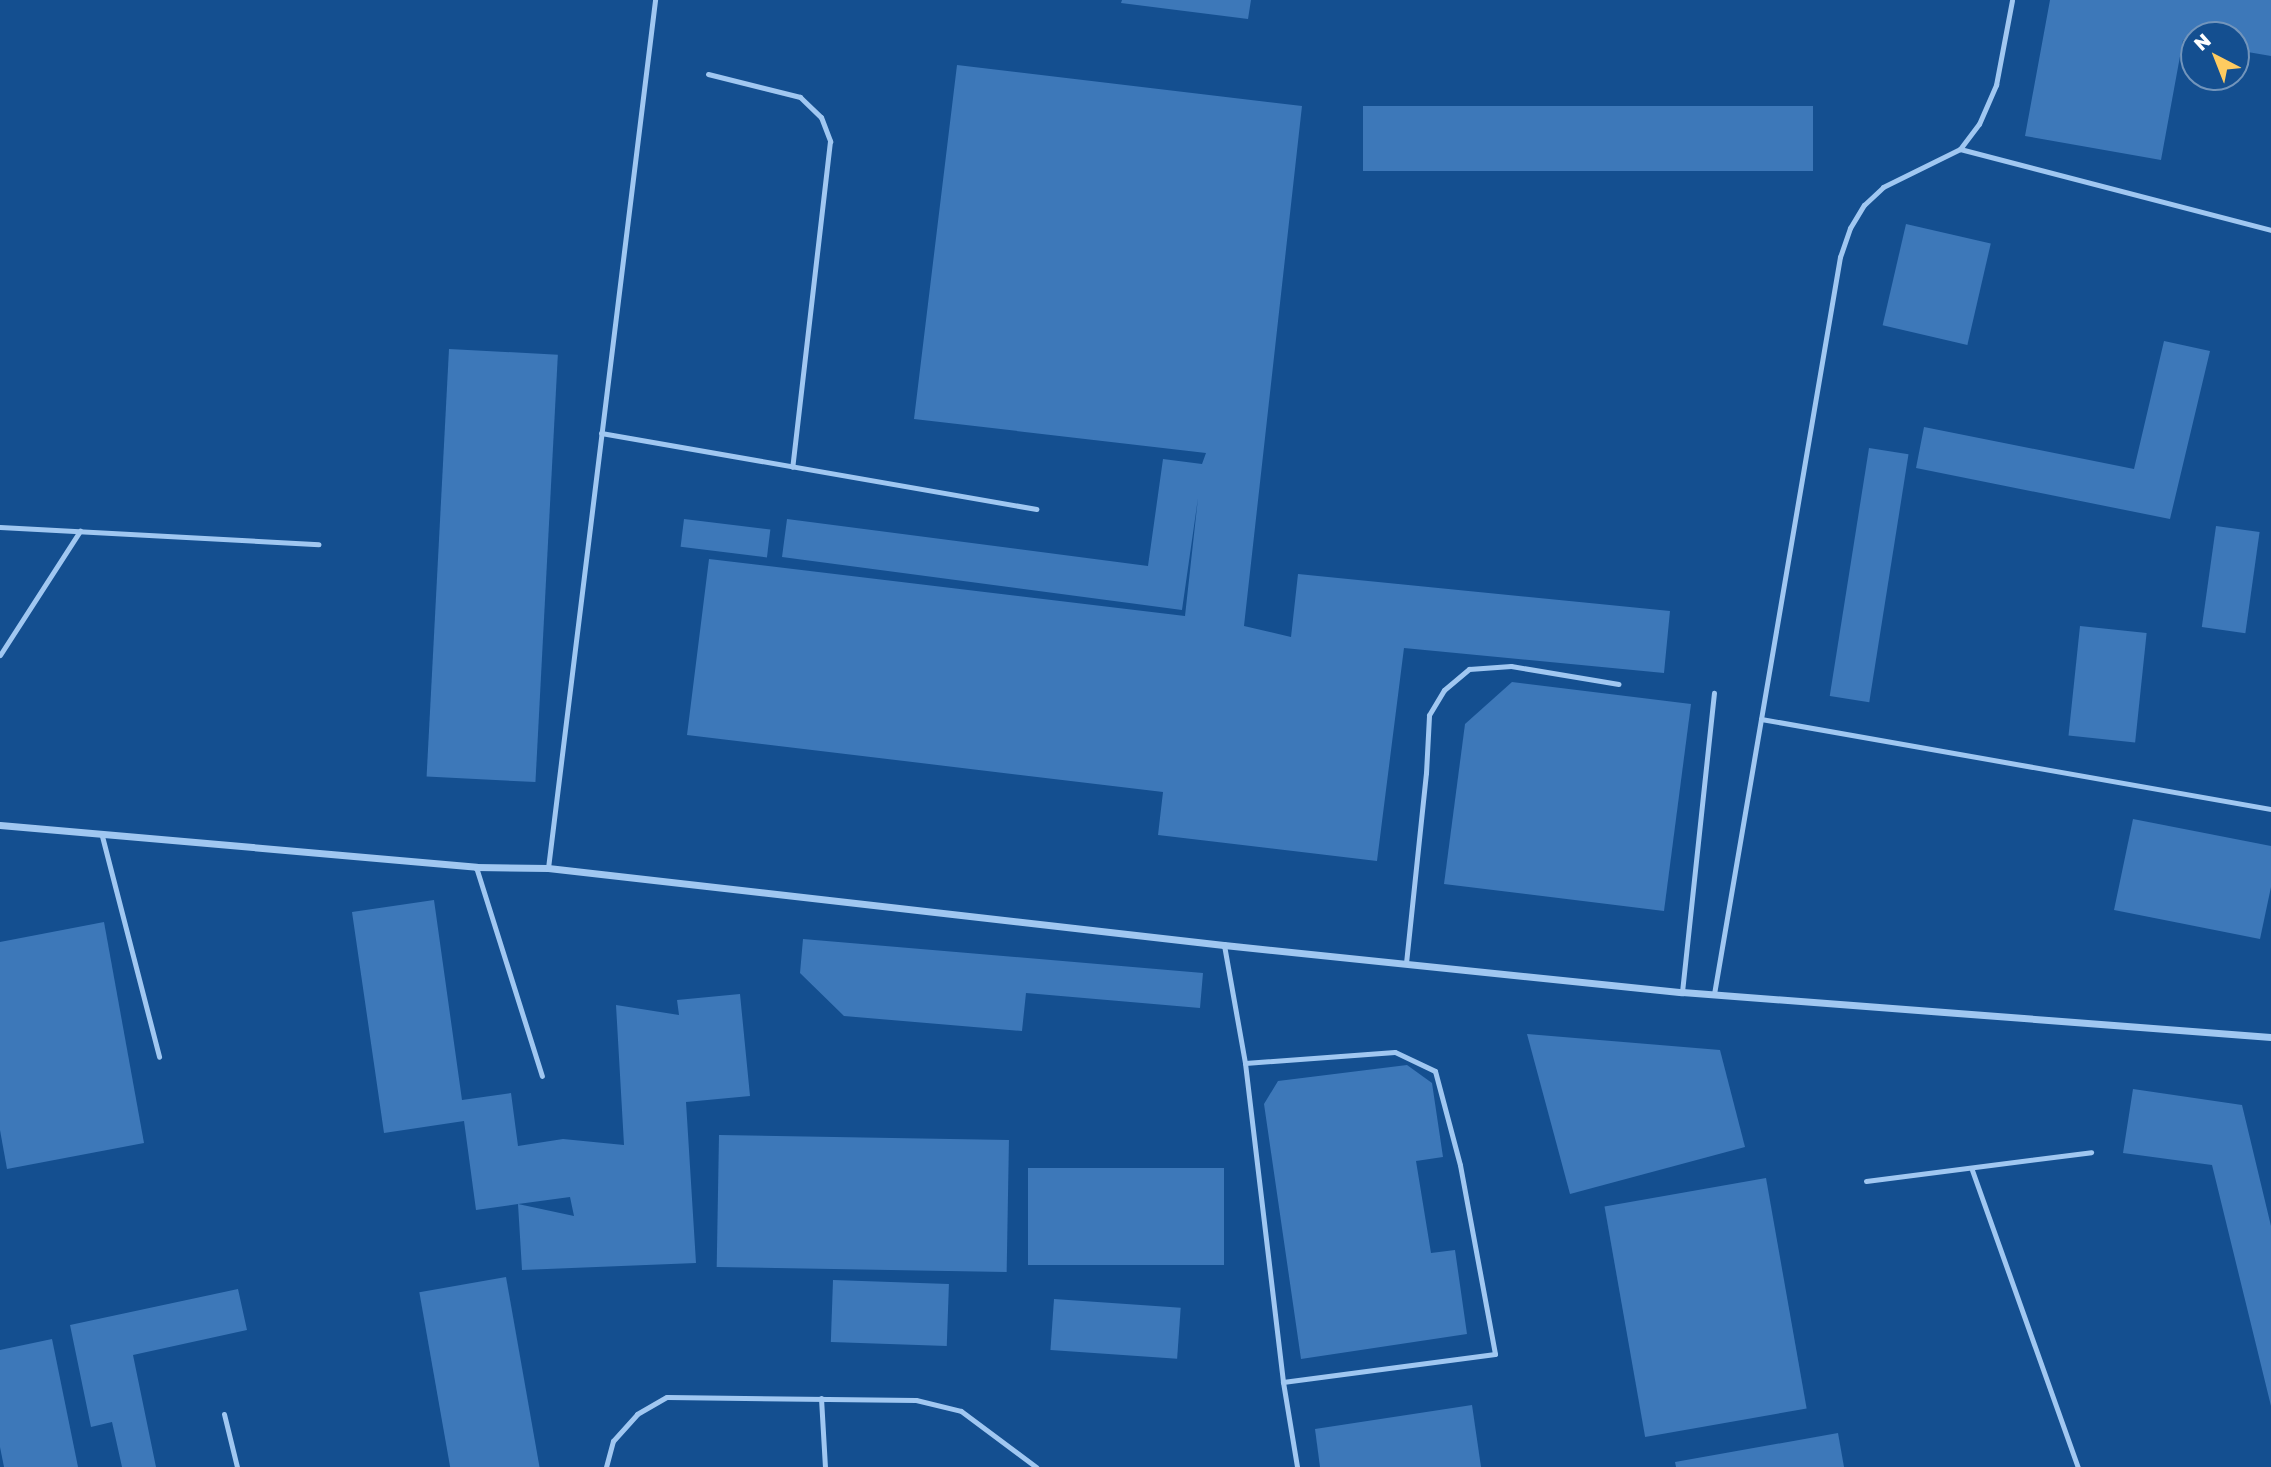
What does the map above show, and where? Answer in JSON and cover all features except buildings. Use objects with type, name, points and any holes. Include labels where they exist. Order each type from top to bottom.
[{"type":"street","points":[[0,825],[476,867],[548,868],[1224,946],[1682,992],[2271,1037]]},
{"type":"lane","points":[[548,868],[655,0]]},
{"type":"lane","points":[[1714,994],[1840,257],[1850,228],[1864,205],[1883,187],[1960,149],[1979,124],[1996,85],[2012,0]]},
{"type":"lane","points":[[708,74],[800,97],[821,117],[830,141],[792,467]]},
{"type":"lane","points":[[1960,149],[2271,229]]},
{"type":"lane","points":[[601,433],[1036,509]]},
{"type":"lane","points":[[0,527],[319,544]]},
{"type":"lane","points":[[0,655],[80,531]]},
{"type":"lane","points":[[1406,963],[1426,773],[1429,715],[1444,690],[1469,669],[1511,666],[1619,684]]},
{"type":"lane","points":[[1682,992],[1714,693]]},
{"type":"lane","points":[[1761,719],[2271,809]]},
{"type":"lane","points":[[102,836],[159,1057]]},
{"type":"lane","points":[[476,867],[542,1076]]},
{"type":"lane","points":[[1224,946],[1245,1063],[1283,1382],[1297,1467]]},
{"type":"lane","points":[[1245,1063],[1395,1052],[1435,1070],[1460,1165],[1495,1354],[1283,1382]]},
{"type":"lane","points":[[1866,1181],[1972,1170],[2091,1152]]},
{"type":"lane","points":[[1972,1170],[2078,1467]]},
{"type":"lane","points":[[606,1467],[614,1441],[637,1414],[667,1397],[916,1400],[961,1411],[1036,1467]]},
{"type":"lane","points":[[821,1398],[825,1467]]},
{"type":"lane","points":[[224,1414],[237,1467]]}]
